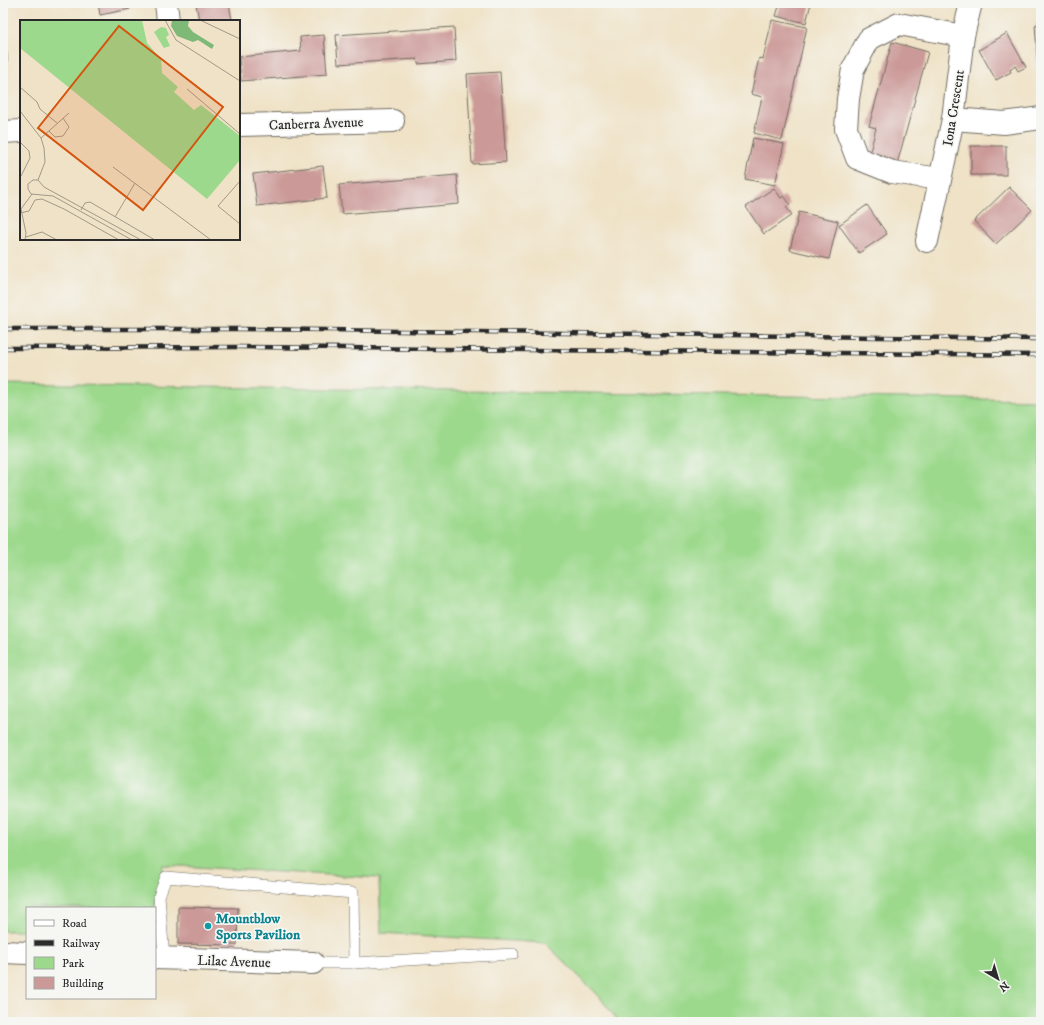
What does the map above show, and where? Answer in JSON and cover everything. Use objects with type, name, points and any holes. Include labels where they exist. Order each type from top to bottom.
[{"type":"street","points":[[166,3],[168,20]]},
{"type":"street","name":"Iona Crescent","points":[[927,241],[953,119],[963,36],[971,3]]},
{"type":"street","points":[[940,179],[892,172],[857,158],[846,129],[848,99],[853,69],[869,39],[899,24],[963,36]]},
{"type":"street","points":[[953,119],[1004,123],[1041,118]]},
{"type":"street","name":"Canberra Avenue","points":[[240,125],[392,121]]},
{"type":"street","points":[[3,132],[20,131]]},
{"type":"street","points":[[3,952],[26,953]]},
{"type":"street","name":"Lilac Avenue","points":[[160,958],[313,964]]},
{"type":"lane","points":[[160,958],[159,896],[166,877],[353,893],[354,963]]},
{"type":"lane","points":[[313,964],[513,954]]},
{"type":"green space","points":[[3,384],[1041,400],[1041,1022],[622,1022],[618,1021],[598,995],[545,943],[381,933],[379,878],[163,865],[154,907],[26,907],[26,931],[3,931]]},
{"type":"building","points":[[98,3],[129,3],[130,9],[100,15]]},
{"type":"building","points":[[196,3],[229,3],[232,20],[199,20]]},
{"type":"building","points":[[780,3],[811,3],[806,23],[776,16]]},
{"type":"building","points":[[772,20],[807,27],[782,140],[754,133],[762,97],[751,94],[759,58],[763,59]]},
{"type":"building","points":[[1041,24],[1041,66],[1038,66],[1035,25]]},
{"type":"building","points":[[454,27],[456,61],[418,64],[417,59],[338,64],[336,35]]},
{"type":"building","points":[[1007,33],[1026,67],[1018,71],[1015,66],[1010,70],[1011,72],[996,80],[979,50]]},
{"type":"building","points":[[324,35],[327,74],[241,81],[240,57],[301,51],[300,37]]},
{"type":"building","points":[[892,42],[928,52],[897,164],[869,156],[876,128],[869,126]]},
{"type":"building","points":[[7,52],[8,84],[3,85],[3,53]]},
{"type":"building","points":[[500,72],[506,162],[472,164],[467,74]]},
{"type":"building","points":[[753,138],[784,144],[775,185],[745,179]]},
{"type":"building","points":[[971,146],[1006,146],[1006,175],[971,175]]},
{"type":"building","points":[[323,166],[327,198],[257,206],[253,174]]},
{"type":"building","points":[[457,175],[459,204],[342,214],[339,185]]},
{"type":"building","points":[[1009,187],[1032,210],[996,244],[974,221]]},
{"type":"building","points":[[774,188],[781,198],[784,196],[790,204],[786,207],[792,215],[764,234],[746,207]]},
{"type":"building","points":[[867,205],[887,234],[859,253],[839,225]]},
{"type":"building","points":[[799,212],[838,221],[829,259],[790,250]]},
{"type":"building","name":"Mountblow Sports Pavilion","points":[[178,907],[238,908],[237,945],[178,944]]},
{"type":"railway","points":[[3,329],[241,329],[1041,339]]},
{"type":"railway","points":[[3,348],[239,347],[1041,355]]},
{"type":"place","name":"Mountblow Sports Pavilion","points":[[208,926]]}]
